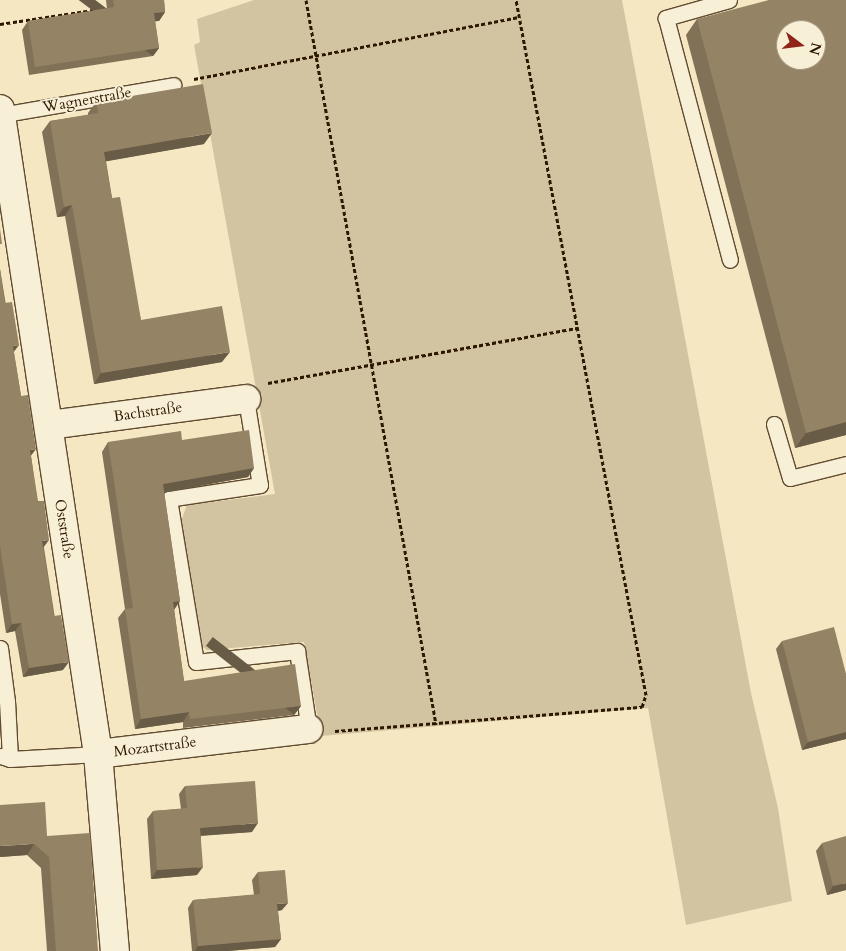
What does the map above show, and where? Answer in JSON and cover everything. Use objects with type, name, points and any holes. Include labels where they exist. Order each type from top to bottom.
[{"type":"street","name":"Oststraße","points":[[0,113],[98,754],[115,951]]},
{"type":"street","name":"Bachstraße","points":[[49,425],[246,399]]},
{"type":"street","name":"Mozartstraße","points":[[98,754],[309,729]]},
{"type":"lane","points":[[729,0],[666,18],[730,260]]},
{"type":"lane","name":"Wagnerstraße","points":[[0,113],[173,85]]},
{"type":"lane","points":[[246,399],[260,485],[169,499],[196,662],[297,651],[309,729]]},
{"type":"lane","points":[[774,424],[790,478],[846,464]]},
{"type":"lane","points":[[0,648],[8,701],[5,757]]},
{"type":"lane","name":"Mozartstraße","points":[[5,757],[98,754]]},
{"type":"path","points":[[306,0],[436,724]]},
{"type":"path","points":[[309,729],[320,732],[436,724],[642,706],[646,695],[516,0]]},
{"type":"path","points":[[0,24],[100,10]]},
{"type":"path","points":[[173,85],[520,17]]},
{"type":"path","points":[[246,399],[254,385],[372,366],[578,328]]},
{"type":"shaded area","points":[[254,0],[622,0],[751,693],[778,808],[792,901],[686,925],[648,708],[321,736],[304,642],[207,650],[199,644],[181,521],[187,505],[275,494],[194,45],[200,42],[197,19]]},
{"type":"building","points":[[113,0],[164,0],[165,12],[154,13],[159,48],[35,67],[28,21],[114,7]]},
{"type":"building","points":[[769,0],[846,0],[846,422],[806,433],[697,19]]},
{"type":"building","points":[[203,84],[212,133],[104,152],[112,198],[120,197],[141,320],[222,306],[230,352],[101,373],[72,205],[64,207],[50,121],[98,113],[96,102]]},
{"type":"building","points":[[0,269],[5,303],[12,302],[19,345],[13,346],[21,396],[28,395],[36,449],[30,450],[38,501],[44,501],[49,540],[42,541],[54,616],[61,615],[69,662],[29,668],[21,623],[12,624],[0,546]]},
{"type":"building","points":[[249,430],[254,468],[163,484],[180,601],[173,602],[184,681],[295,664],[301,706],[190,719],[189,712],[141,719],[125,609],[133,608],[108,442],[181,431],[182,440]]},
{"type":"building","points":[[834,627],[846,674],[846,732],[808,742],[782,641]]},
{"type":"building","points":[[255,781],[258,823],[200,828],[203,867],[157,870],[153,811],[187,808],[185,786]]},
{"type":"building","points":[[45,802],[47,836],[90,833],[98,951],[56,951],[49,857],[34,844],[0,846],[0,805]]},
{"type":"building","points":[[846,836],[846,883],[833,886],[822,843]]},
{"type":"building","points":[[285,870],[288,903],[277,904],[281,939],[198,946],[193,900],[260,894],[258,872]]}]
